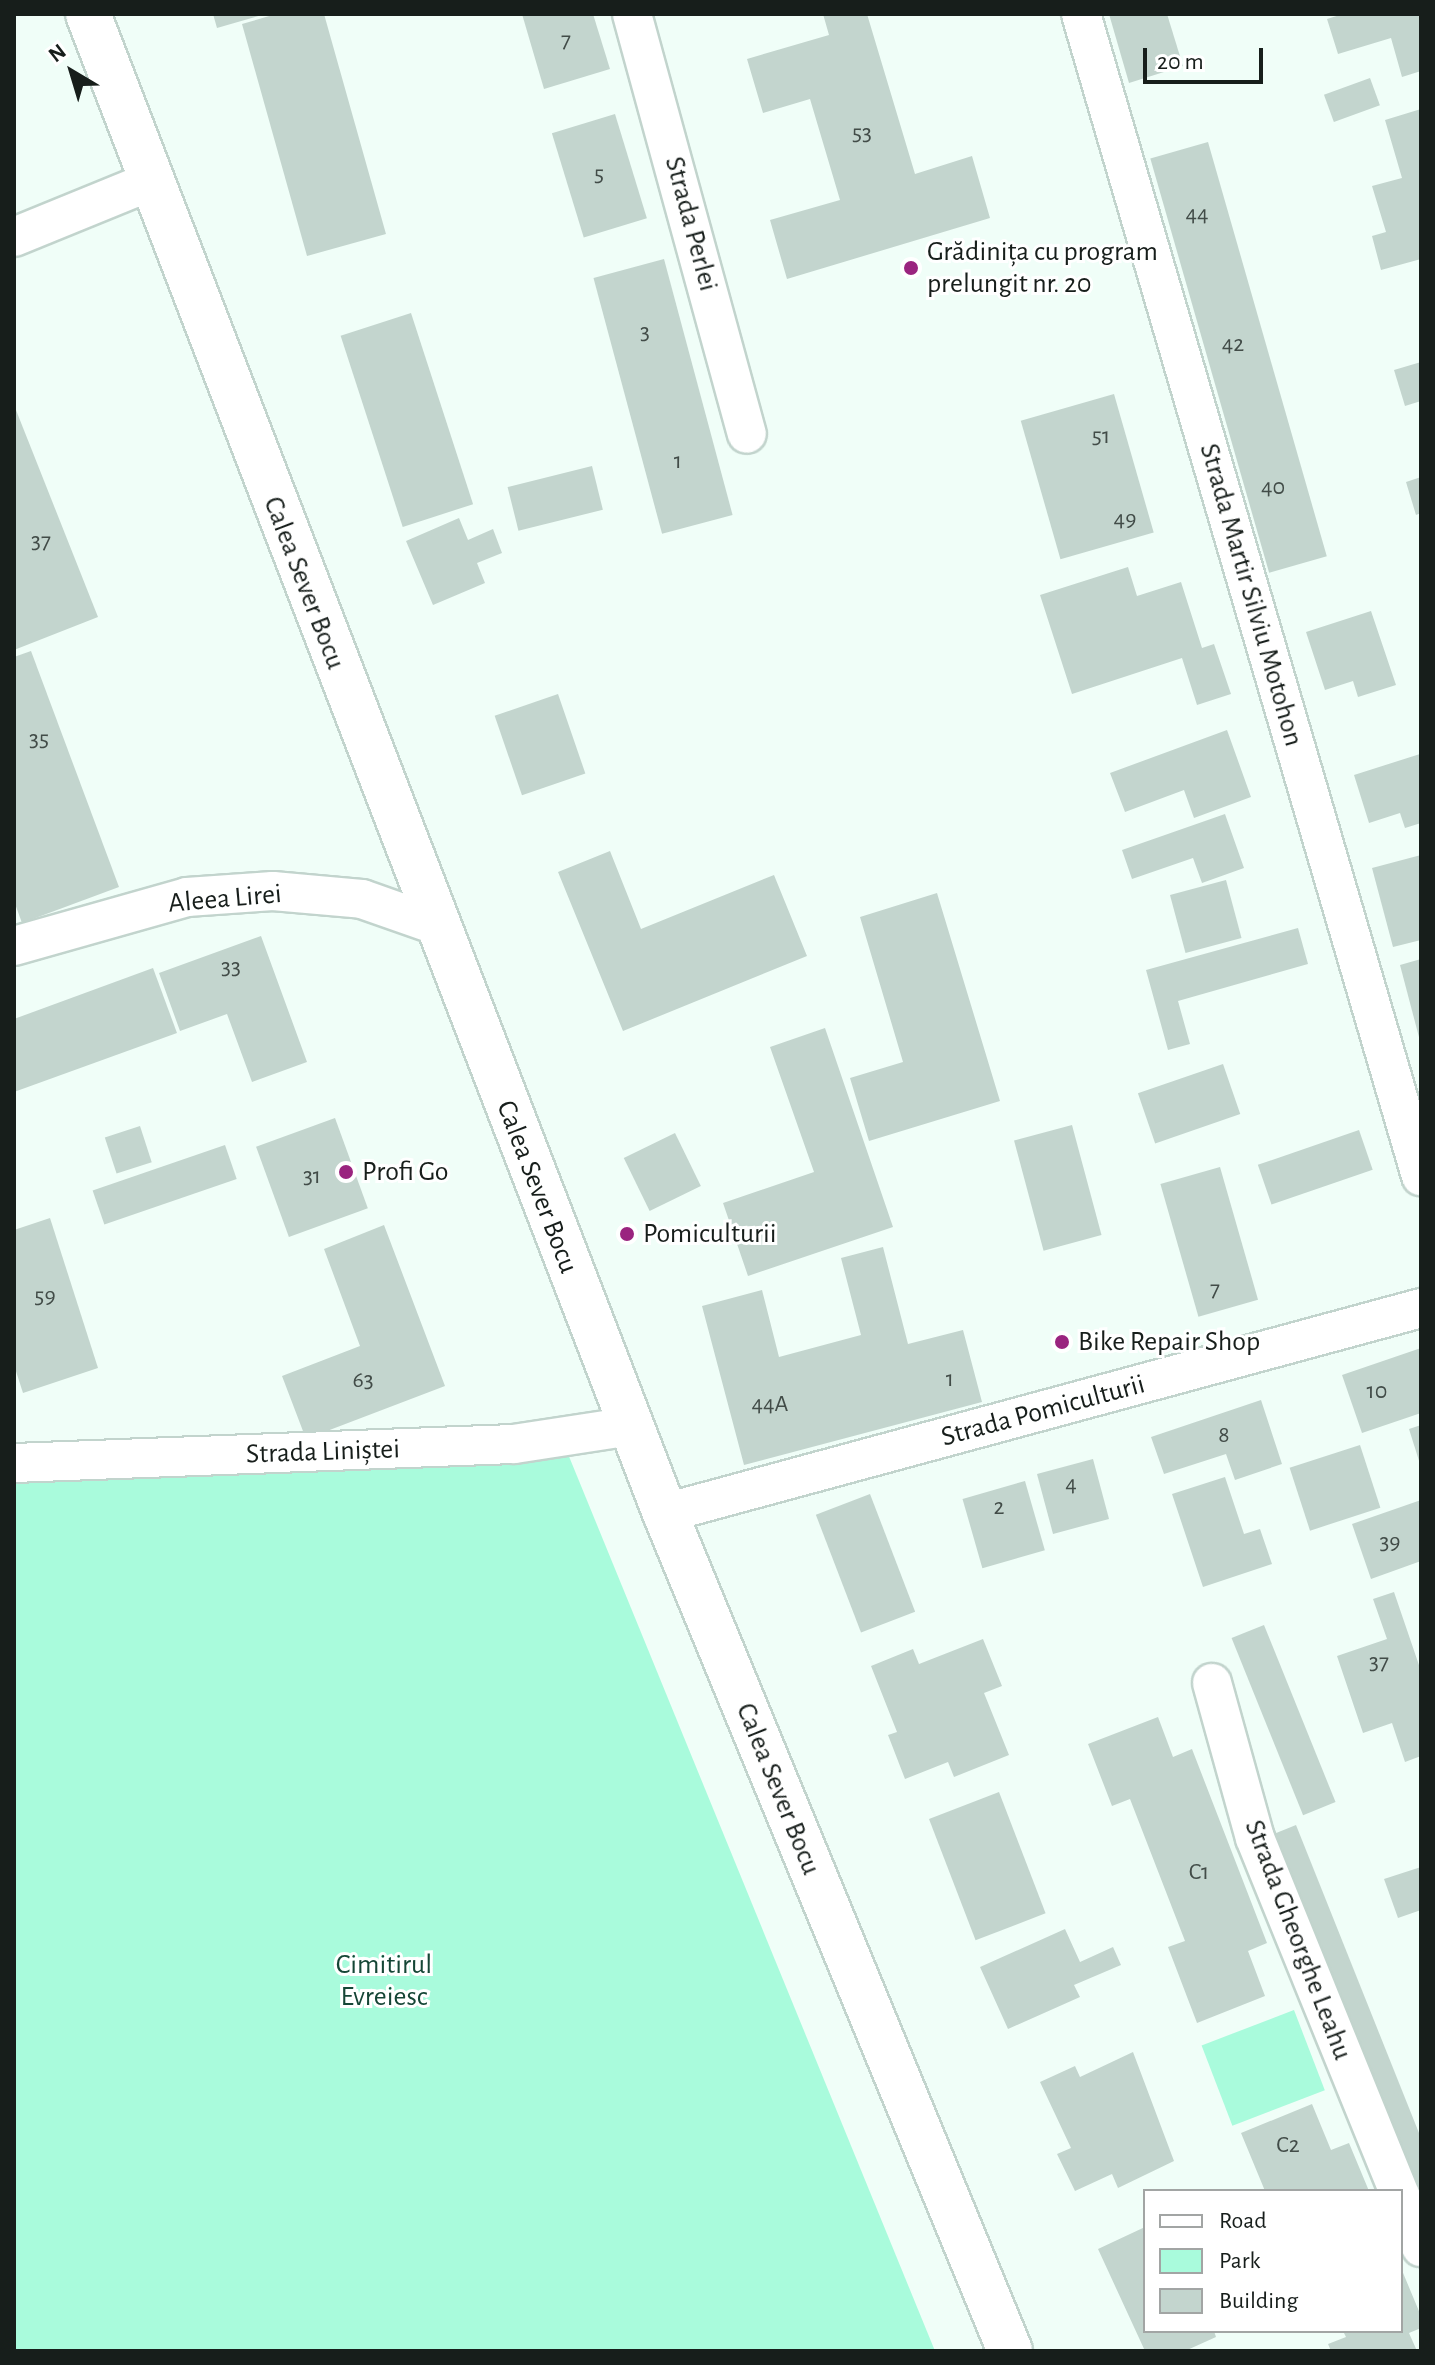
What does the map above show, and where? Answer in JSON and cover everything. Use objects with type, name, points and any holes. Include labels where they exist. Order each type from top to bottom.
[{"type":"main road","name":"Calea Sever Bocu","points":[[88,14],[436,925],[665,1513],[1010,2351]]},
{"type":"street","name":"Strada Perlei","points":[[632,14],[747,434]]},
{"type":"street","name":"Strada Martir Silviu Motohon","points":[[1081,14],[1421,1176]]},
{"type":"street","points":[[14,237],[151,181]]},
{"type":"street","name":"Aleea Lirei","points":[[14,946],[187,897],[273,891],[362,899],[436,925]]},
{"type":"street","name":"Strada Pomiculturii","points":[[665,1513],[1421,1308]]},
{"type":"street","name":"Strada Liniștei","points":[[14,1463],[514,1444],[631,1426]]},
{"type":"street","name":"Strada Gheorghe Leahu","points":[[1212,1683],[1255,1838],[1397,2189]]},
{"type":"street","points":[[1403,2202],[1421,2247]]},
{"type":"green space","name":"Cimitirul Evreiesc","points":[[568,1454],[935,2351],[14,2351],[14,1478]]},
{"type":"green space","points":[[1294,2010],[1325,2090],[1232,2126],[1202,2045]]},
{"type":"building","points":[[213,14],[262,14],[262,15],[217,28]]},
{"type":"building","points":[[276,14],[324,14],[386,234],[307,256],[242,24]]},
{"type":"building","points":[[522,14],[593,14],[610,69],[544,89]]},
{"type":"building","points":[[823,14],[867,14],[915,174],[972,156],[990,218],[787,279],[770,220],[840,200],[810,99],[763,113],[747,59],[829,35]]},
{"type":"building","points":[[1109,14],[1167,14],[1183,66],[1129,83]]},
{"type":"building","points":[[1343,14],[1421,14],[1421,71],[1402,77],[1391,38],[1338,54],[1327,19]]},
{"type":"building","points":[[1370,78],[1380,105],[1334,122],[1324,95]]},
{"type":"building","points":[[1421,109],[1421,259],[1381,270],[1372,236],[1386,232],[1372,186],[1402,178],[1385,120]]},
{"type":"building","points":[[615,114],[647,218],[584,238],[552,133]]},
{"type":"building","points":[[1208,142],[1327,556],[1269,573],[1150,159]]},
{"type":"building","points":[[664,259],[733,515],[662,534],[593,278]]},
{"type":"building","points":[[411,313],[473,504],[403,527],[341,336]]},
{"type":"building","points":[[1421,362],[1421,401],[1405,406],[1394,370]]},
{"type":"building","points":[[1114,394],[1154,532],[1060,559],[1021,421]]},
{"type":"building","points":[[14,405],[98,617],[14,650]]},
{"type":"building","points":[[592,466],[603,510],[518,531],[508,487]]},
{"type":"building","points":[[1421,477],[1421,513],[1416,515],[1406,482]]},
{"type":"building","points":[[459,518],[468,540],[493,529],[502,553],[477,563],[485,583],[433,605],[406,541]]},
{"type":"building","points":[[1128,567],[1137,596],[1181,582],[1202,648],[1214,644],[1231,694],[1197,705],[1182,658],[1072,694],[1040,595]]},
{"type":"building","points":[[1371,611],[1396,685],[1358,697],[1353,681],[1325,690],[1306,632]]},
{"type":"building","points":[[31,651],[119,887],[22,923],[14,901],[14,657]]},
{"type":"building","points":[[558,694],[585,773],[522,795],[495,716]]},
{"type":"building","points":[[1227,730],[1251,797],[1194,818],[1184,790],[1125,812],[1110,773]]},
{"type":"building","points":[[1420,754],[1421,823],[1405,828],[1400,813],[1369,823],[1354,775]]},
{"type":"building","points":[[1225,814],[1244,868],[1202,883],[1193,858],[1132,879],[1122,850]]},
{"type":"building","points":[[610,851],[641,929],[774,875],[807,956],[623,1031],[558,872]]},
{"type":"building","points":[[1421,855],[1421,940],[1393,947],[1372,868]]},
{"type":"building","points":[[1226,880],[1242,938],[1186,953],[1170,895]]},
{"type":"building","points":[[937,893],[1000,1101],[869,1141],[850,1078],[903,1062],[860,917]]},
{"type":"building","points":[[1298,928],[1308,964],[1178,1001],[1190,1044],[1168,1050],[1146,970]]},
{"type":"building","points":[[261,936],[307,1062],[252,1082],[227,1014],[180,1031],[159,973]]},
{"type":"building","points":[[1421,959],[1421,1040],[1420,1041],[1400,965]]},
{"type":"building","points":[[153,968],[177,1033],[14,1092],[14,1019]]},
{"type":"building","points":[[825,1028],[893,1227],[748,1276],[723,1203],[814,1172],[770,1047]]},
{"type":"building","points":[[1223,1064],[1240,1114],[1155,1143],[1138,1093]]},
{"type":"building","points":[[335,1118],[368,1208],[289,1237],[256,1147]]},
{"type":"building","points":[[1072,1125],[1102,1235],[1044,1251],[1014,1141]]},
{"type":"building","points":[[140,1126],[152,1162],[117,1174],[105,1137]]},
{"type":"building","points":[[1359,1130],[1373,1170],[1272,1205],[1258,1165]]},
{"type":"building","points":[[675,1133],[701,1186],[650,1211],[624,1158]]},
{"type":"building","points":[[225,1145],[237,1179],[104,1225],[93,1191]]},
{"type":"building","points":[[1220,1167],[1258,1300],[1198,1317],[1160,1184]]},
{"type":"building","points":[[50,1218],[98,1368],[23,1393],[14,1365],[14,1230]]},
{"type":"building","points":[[384,1225],[445,1386],[306,1439],[282,1376],[360,1346],[324,1249]]},
{"type":"building","points":[[883,1247],[908,1344],[963,1330],[982,1402],[744,1465],[702,1306],[762,1290],[779,1357],[861,1335],[841,1258]]},
{"type":"building","points":[[1421,1348],[1421,1413],[1362,1433],[1342,1375]]},
{"type":"building","points":[[1261,1400],[1282,1464],[1235,1480],[1226,1454],[1164,1474],[1151,1437]]},
{"type":"building","points":[[1421,1425],[1421,1464],[1420,1464],[1409,1429]]},
{"type":"building","points":[[1360,1445],[1380,1508],[1310,1531],[1290,1468]]},
{"type":"building","points":[[1093,1459],[1109,1519],[1053,1534],[1037,1474]]},
{"type":"building","points":[[1225,1477],[1244,1534],[1260,1529],[1272,1564],[1203,1587],[1172,1494]]},
{"type":"building","points":[[1025,1481],[1045,1550],[982,1568],[963,1499]]},
{"type":"building","points":[[870,1494],[915,1612],[861,1632],[816,1515]]},
{"type":"building","points":[[1421,1500],[1421,1561],[1371,1579],[1352,1524]]},
{"type":"building","points":[[1394,1592],[1421,1671],[1421,1756],[1405,1762],[1392,1723],[1363,1733],[1337,1656],[1387,1639],[1373,1599]]},
{"type":"building","points":[[1264,1625],[1336,1802],[1303,1815],[1232,1638]]},
{"type":"building","points":[[983,1639],[1002,1686],[984,1693],[1009,1755],[954,1777],[948,1762],[905,1779],[888,1735],[897,1732],[871,1666],[913,1649],[919,1664]]},
{"type":"building","points":[[1158,1717],[1173,1757],[1192,1749],[1267,1943],[1248,1951],[1265,1996],[1197,2023],[1168,1947],[1185,1941],[1130,1799],[1112,1806],[1088,1744]]},
{"type":"building","points":[[999,1792],[1046,1913],[976,1940],[929,1819]]},
{"type":"building","points":[[1296,1825],[1421,2138],[1421,2219],[1269,1836]]},
{"type":"building","points":[[1421,1867],[1421,1910],[1398,1918],[1384,1879]]},
{"type":"building","points":[[1065,1929],[1080,1962],[1113,1947],[1121,1965],[1074,1985],[1080,1997],[1008,2029],[980,1967]]},
{"type":"building","points":[[1133,2052],[1174,2161],[1118,2188],[1112,2174],[1075,2191],[1057,2154],[1071,2148],[1040,2082],[1075,2066],[1080,2077]]},
{"type":"building","points":[[1312,2104],[1331,2150],[1349,2143],[1368,2189],[1264,2189],[1241,2133]]},
{"type":"building","points":[[1143,2228],[1143,2333],[1215,2333],[1216,2337],[1185,2351],[1145,2351],[1098,2249]]},
{"type":"building","points":[[1403,2273],[1421,2316],[1421,2328],[1409,2333],[1417,2351],[1331,2351],[1328,2344],[1346,2337],[1344,2333],[1403,2333]]},
{"type":"place","name":"Grădinița cu program prelungit nr. 20","points":[[911,268]]},
{"type":"place","name":"Profi Go","points":[[346,1172]]},
{"type":"place","name":"Pomiculturii","points":[[627,1234]]},
{"type":"place","name":"Bike Repair Shop","points":[[1062,1342]]}]
